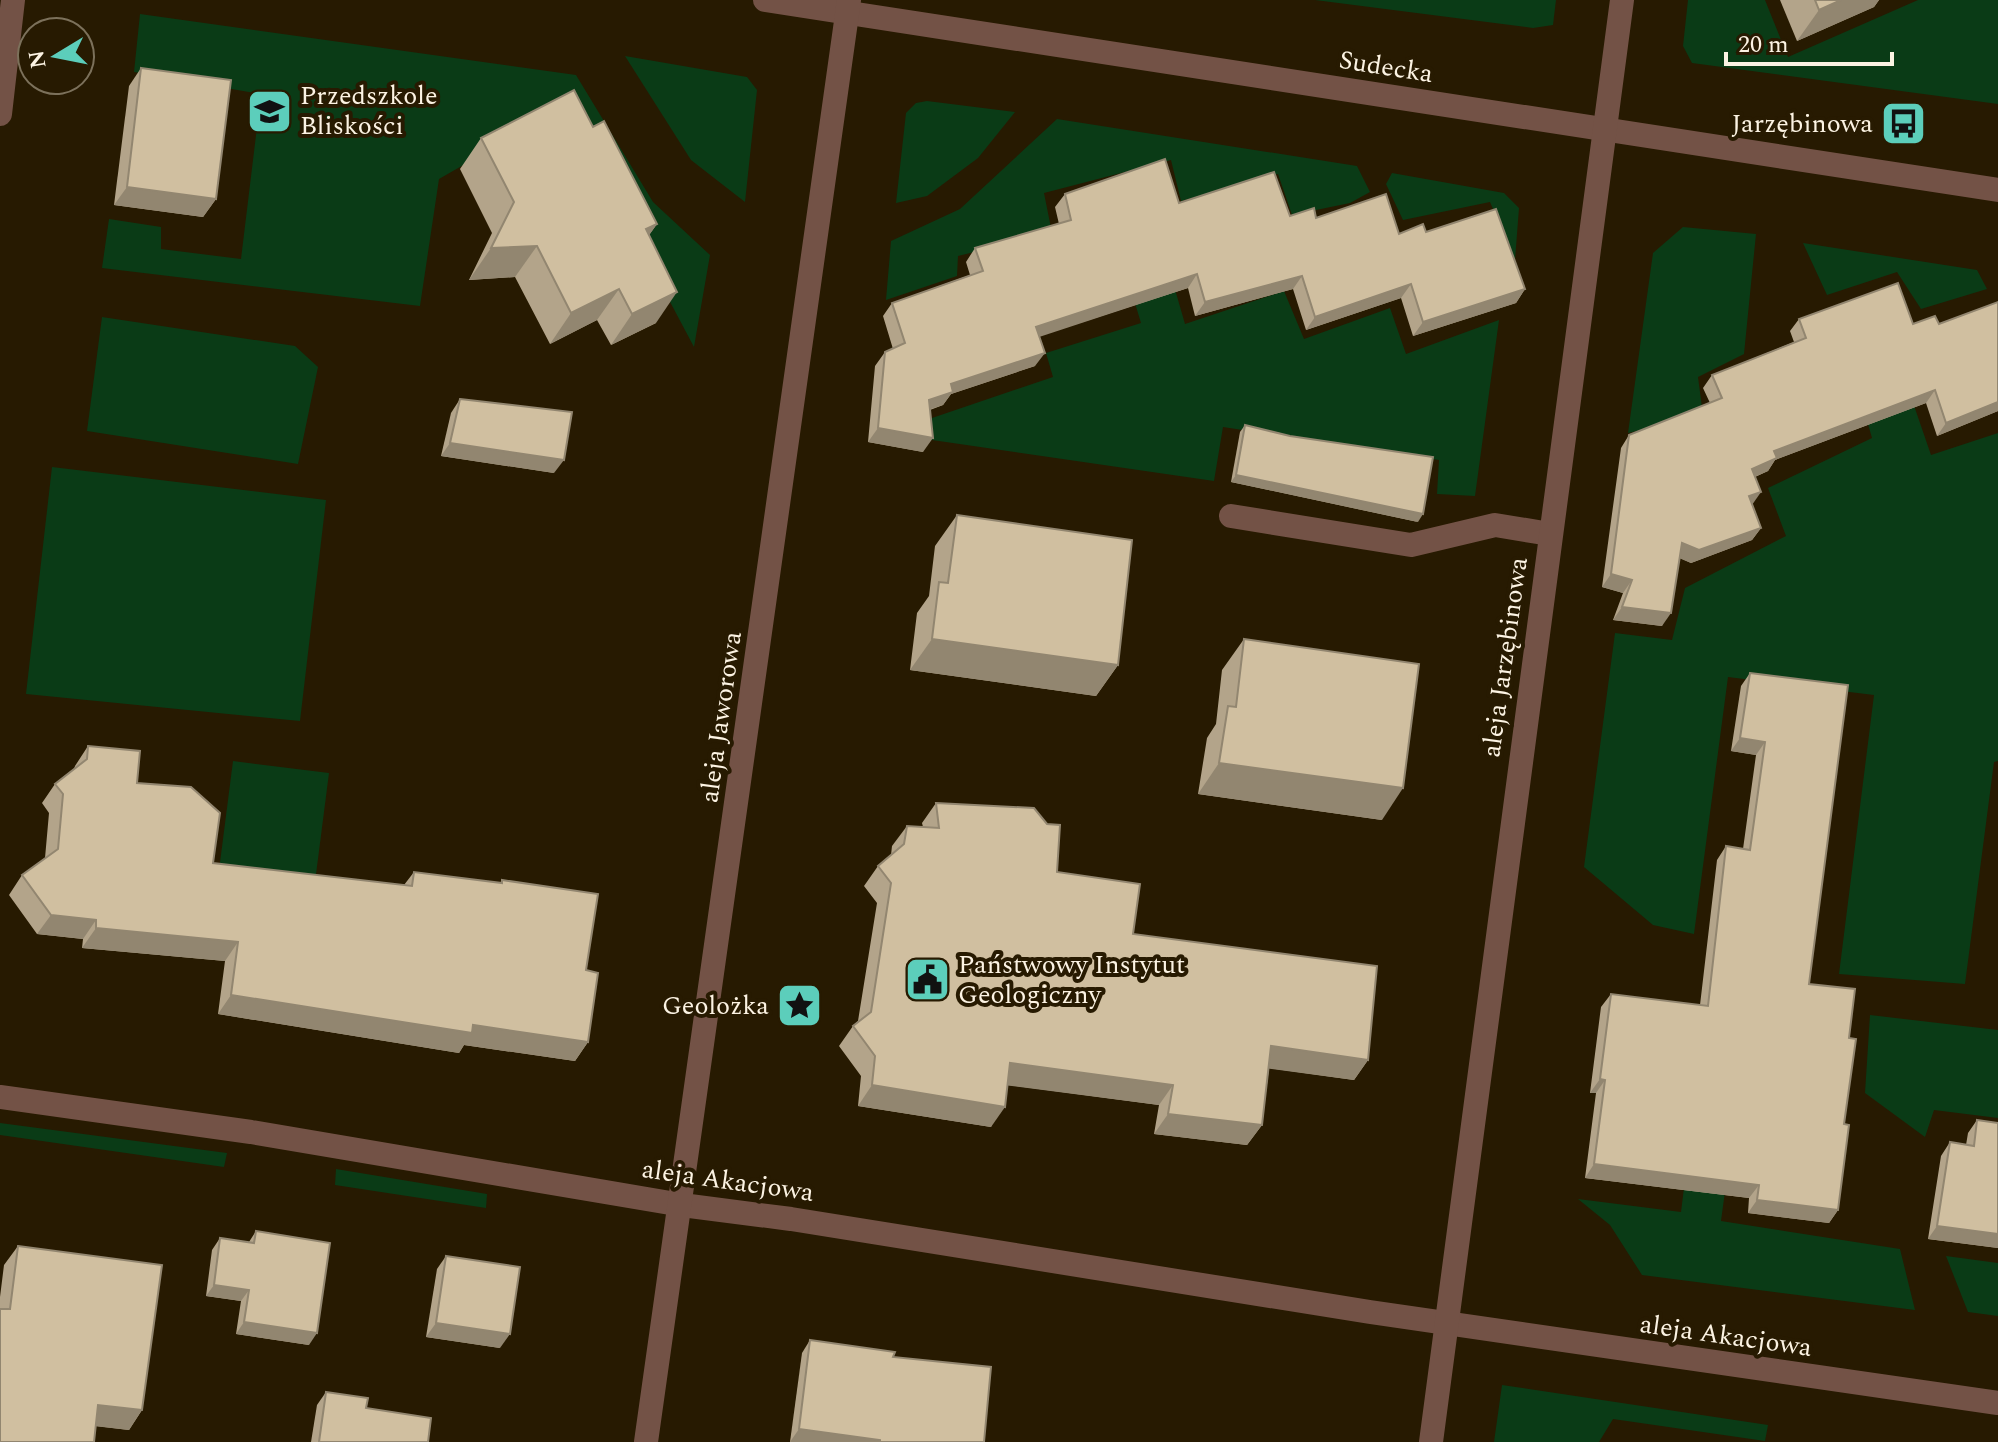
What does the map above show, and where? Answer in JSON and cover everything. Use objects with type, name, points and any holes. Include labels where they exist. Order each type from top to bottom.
[{"type":"street","points":[[0,114],[13,0]]},
{"type":"street","name":"Sudecka","points":[[765,0],[848,5],[1998,190]]},
{"type":"street","name":"aleja Jarzębinowa","points":[[1447,1322],[1622,0]]},
{"type":"street","name":"aleja Jaworowa","points":[[646,1442],[682,1205],[848,5]]},
{"type":"street","points":[[1231,516],[1411,545],[1495,525],[1550,534]]},
{"type":"street","name":"aleja Akacjowa","points":[[0,1097],[251,1132],[682,1205],[1998,1403]]},
{"type":"street","points":[[1431,1442],[1447,1322]]},
{"type":"green space","points":[[1315,0],[1556,0],[1553,25],[1533,28]]},
{"type":"green space","points":[[1688,0],[1765,0],[1788,57],[1918,0],[1998,0],[1998,104],[1692,63],[1683,46]]},
{"type":"green space","points":[[140,14],[576,75],[653,202],[710,255],[694,347],[566,106],[439,179],[420,306],[102,268],[109,219],[161,227],[161,249],[241,259],[261,94],[134,72]]},
{"type":"green space","points":[[625,56],[747,77],[757,90],[745,202],[691,160]]},
{"type":"green space","points":[[927,101],[1015,112],[978,158],[927,196],[896,203],[906,113],[916,103]]},
{"type":"green space","points":[[1057,119],[1357,166],[1370,192],[1350,203],[1292,215],[1278,174],[1181,201],[1171,160],[1044,193],[1052,233],[958,256],[957,276],[886,300],[891,241],[960,209]]},
{"type":"green space","points":[[1392,173],[1504,193],[1519,208],[1515,260],[1490,202],[1403,220],[1386,184]]},
{"type":"green space","points":[[1683,227],[1756,234],[1744,354],[1698,377],[1703,415],[1628,433],[1653,253]]},
{"type":"green space","points":[[1803,243],[1977,270],[1987,289],[1921,309],[1897,272],[1827,295]]},
{"type":"green space","points":[[1172,279],[1185,324],[1284,291],[1304,339],[1390,308],[1406,354],[1499,320],[1475,496],[1437,494],[1439,460],[1223,427],[1214,481],[932,440],[932,418],[1053,377],[1046,353],[1141,323],[1131,290]]},
{"type":"green space","points":[[102,317],[295,346],[318,367],[298,464],[87,431]]},
{"type":"green space","points":[[1909,391],[1931,455],[1998,433],[1998,761],[1994,762],[1965,984],[1839,974],[1874,695],[1728,677],[1694,934],[1653,925],[1584,867],[1615,633],[1672,640],[1685,588],[1786,536],[1768,488],[1872,438],[1864,410]]},
{"type":"green space","points":[[52,467],[326,500],[300,721],[26,694]]},
{"type":"green space","points":[[233,761],[329,773],[314,890],[218,878]]},
{"type":"green space","points":[[1706,1009],[1749,1015],[1721,1221],[1900,1249],[1915,1310],[1642,1275],[1610,1225],[1578,1199],[1681,1212]]},
{"type":"green space","points":[[1870,1015],[1998,1030],[1998,1118],[1934,1110],[1925,1137],[1865,1093]]},
{"type":"green space","points":[[0,1123],[227,1153],[224,1167],[0,1135]]},
{"type":"green space","points":[[336,1169],[487,1194],[486,1208],[335,1185]]},
{"type":"green space","points":[[1946,1256],[1998,1263],[1998,1316],[1968,1312]]},
{"type":"green space","points":[[1502,1385],[1768,1425],[1765,1441],[1613,1419],[1599,1442],[1494,1442]]},
{"type":"building","points":[[1815,0],[1841,0],[1819,10]]},
{"type":"building","points":[[141,68],[231,80],[216,199],[127,187]]},
{"type":"building","points":[[574,90],[593,127],[604,121],[657,224],[646,229],[677,292],[632,314],[619,289],[571,313],[537,246],[491,248],[514,202],[481,138]]},
{"type":"building","points":[[1165,159],[1179,203],[1274,172],[1290,216],[1314,208],[1316,218],[1386,194],[1399,234],[1423,224],[1426,232],[1496,209],[1525,289],[1423,322],[1411,284],[1315,317],[1302,276],[1205,302],[1197,274],[1036,327],[1045,353],[951,384],[953,392],[929,400],[933,438],[878,428],[885,352],[905,343],[892,303],[983,271],[975,248],[1071,220],[1065,194]]},
{"type":"building","points":[[1898,283],[1913,324],[1935,316],[1939,324],[1998,302],[1998,402],[1946,423],[1935,390],[1774,451],[1777,458],[1752,469],[1761,492],[1749,496],[1761,528],[1699,550],[1682,543],[1671,613],[1622,607],[1632,580],[1611,574],[1629,435],[1722,398],[1712,375],[1806,338],[1799,319]]},
{"type":"building","points":[[460,399],[572,412],[564,460],[450,443]]},
{"type":"building","points":[[1245,425],[1290,436],[1433,457],[1423,514],[1236,475]]},
{"type":"building","points":[[957,515],[1132,540],[1118,665],[932,639],[939,582],[948,583]]},
{"type":"building","points":[[1244,639],[1419,664],[1403,788],[1219,763],[1228,706],[1236,707]]},
{"type":"building","points":[[1750,673],[1848,685],[1809,984],[1855,989],[1849,1038],[1856,1039],[1844,1124],[1849,1125],[1838,1210],[1757,1200],[1759,1185],[1594,1164],[1605,1080],[1600,1079],[1611,994],[1708,1006],[1726,846],[1750,850],[1765,742],[1740,738]]},
{"type":"building","points":[[88,746],[140,751],[137,783],[191,787],[220,813],[213,863],[412,886],[414,872],[502,883],[502,880],[598,894],[586,970],[598,973],[588,1042],[473,1025],[472,1033],[231,995],[238,942],[96,928],[96,920],[51,915],[22,875],[58,849],[63,794],[55,784],[87,759]]},
{"type":"building","points":[[936,803],[1034,808],[1047,824],[1060,825],[1057,872],[1140,884],[1133,934],[1377,966],[1368,1060],[1271,1046],[1262,1125],[1168,1114],[1173,1085],[1010,1063],[1005,1107],[872,1085],[875,1056],[853,1026],[871,1012],[891,883],[878,866],[904,844],[907,826],[939,828]]},
{"type":"building","points":[[1977,1120],[1998,1123],[1998,1234],[1937,1226],[1950,1142],[1974,1146]]},
{"type":"building","points":[[256,1231],[330,1243],[317,1333],[244,1322],[249,1290],[214,1285],[220,1238],[254,1243]]},
{"type":"building","points":[[18,1246],[162,1265],[142,1410],[98,1405],[94,1442],[0,1442],[0,1309],[10,1309]]},
{"type":"building","points":[[446,1256],[520,1267],[510,1334],[436,1323]]},
{"type":"building","points":[[810,1340],[895,1352],[893,1357],[991,1367],[984,1442],[880,1442],[799,1429]]},
{"type":"building","points":[[326,1392],[368,1398],[366,1408],[431,1418],[428,1442],[319,1442]]},
{"type":"place","name":"Przedszkole Bliskości","points":[[269,111]]},
{"type":"place","name":"Jarzębinowa","points":[[1904,124]]},
{"type":"place","name":"Państwowy Instytut Geologiczny","points":[[927,980]]},
{"type":"place","name":"Geolożka","points":[[800,1006]]}]
